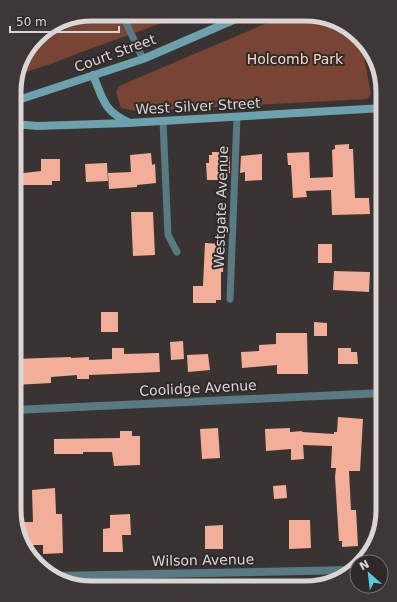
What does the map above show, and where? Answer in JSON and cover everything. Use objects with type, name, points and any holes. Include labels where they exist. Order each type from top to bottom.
[{"type":"main road","name":"Court Street","points":[[21,99],[143,59],[230,21]]},
{"type":"main road","points":[[93,76],[106,106],[115,116],[128,123]]},
{"type":"main road","name":"West Silver Street","points":[[21,125],[37,126],[128,123],[376,108]]},
{"type":"street","name":"Coolidge Avenue","points":[[21,410],[376,393]]},
{"type":"street","name":"Wilson Avenue","points":[[65,576],[341,570]]},
{"type":"lane","points":[[125,21],[143,59]]},
{"type":"lane","name":"Westgate Avenue","points":[[230,299],[237,117]]},
{"type":"lane","points":[[163,121],[168,235],[177,252]]},
{"type":"green space","points":[[87,21],[167,21],[79,53],[24,73],[31,56],[42,42],[65,26]]},
{"type":"green space","name":"Holcomb Park","points":[[272,21],[305,21],[323,23],[332,26],[355,42],[363,52],[371,94],[367,99],[137,111],[121,108],[116,92],[119,86]]},
{"type":"building","points":[[349,144],[349,149],[353,149],[355,198],[369,198],[370,214],[332,215],[331,190],[306,191],[307,197],[293,198],[291,165],[288,165],[287,153],[309,152],[310,178],[333,177],[332,150],[335,149],[335,145]]},
{"type":"building","points":[[212,152],[225,152],[226,157],[230,156],[230,173],[223,173],[223,180],[207,180],[206,163],[209,163],[209,155],[212,155]]},
{"type":"building","points":[[151,153],[152,165],[155,164],[156,183],[137,185],[137,187],[109,189],[108,173],[131,172],[130,155]]},
{"type":"building","points":[[262,154],[262,180],[245,181],[245,172],[240,173],[241,156]]},
{"type":"building","points":[[41,159],[60,159],[60,181],[52,181],[52,185],[21,185],[21,173],[41,171]]},
{"type":"building","points":[[107,163],[108,181],[86,182],[85,164]]},
{"type":"building","points":[[131,212],[153,212],[155,255],[133,256]]},
{"type":"building","points":[[205,243],[224,244],[223,272],[221,272],[221,300],[216,300],[216,303],[193,303],[193,286],[203,286]]},
{"type":"building","points":[[318,244],[332,244],[332,263],[318,263]]},
{"type":"building","points":[[334,271],[370,272],[369,292],[333,290]]},
{"type":"building","points":[[101,312],[118,312],[118,332],[101,332]]},
{"type":"building","points":[[314,322],[327,323],[327,336],[314,336]]},
{"type":"building","points":[[276,333],[307,333],[308,374],[277,374],[277,365],[242,368],[241,352],[259,351],[259,345],[276,344]]},
{"type":"building","points":[[183,341],[184,359],[171,360],[170,342]]},
{"type":"building","points":[[112,348],[124,348],[124,354],[159,353],[160,372],[89,375],[89,379],[77,379],[77,375],[51,377],[51,383],[21,385],[21,359],[89,357],[89,360],[112,359]]},
{"type":"building","points":[[338,348],[351,348],[351,352],[357,352],[358,364],[338,364]]},
{"type":"building","points":[[208,354],[210,370],[188,372],[187,355]]},
{"type":"building","points":[[338,417],[363,419],[360,471],[349,471],[351,510],[356,510],[358,546],[342,547],[342,541],[339,541],[335,477],[336,468],[331,468],[332,446],[303,445],[304,459],[291,460],[291,449],[266,451],[265,429],[290,428],[290,432],[302,431],[334,434],[334,432],[337,432]]},
{"type":"building","points":[[218,428],[220,458],[202,459],[200,429]]},
{"type":"building","points":[[120,431],[132,431],[132,436],[140,436],[140,465],[114,466],[112,452],[54,454],[54,439],[120,438]]},
{"type":"building","points":[[286,485],[287,498],[274,499],[273,486]]},
{"type":"building","points":[[55,488],[56,514],[62,514],[63,553],[43,554],[43,545],[30,545],[26,537],[22,522],[33,522],[32,490]]},
{"type":"building","points":[[130,514],[131,535],[122,535],[123,552],[103,552],[103,529],[110,528],[110,515]]},
{"type":"building","points":[[289,520],[310,520],[311,548],[289,549]]},
{"type":"building","points":[[223,525],[223,549],[205,549],[205,526]]}]
